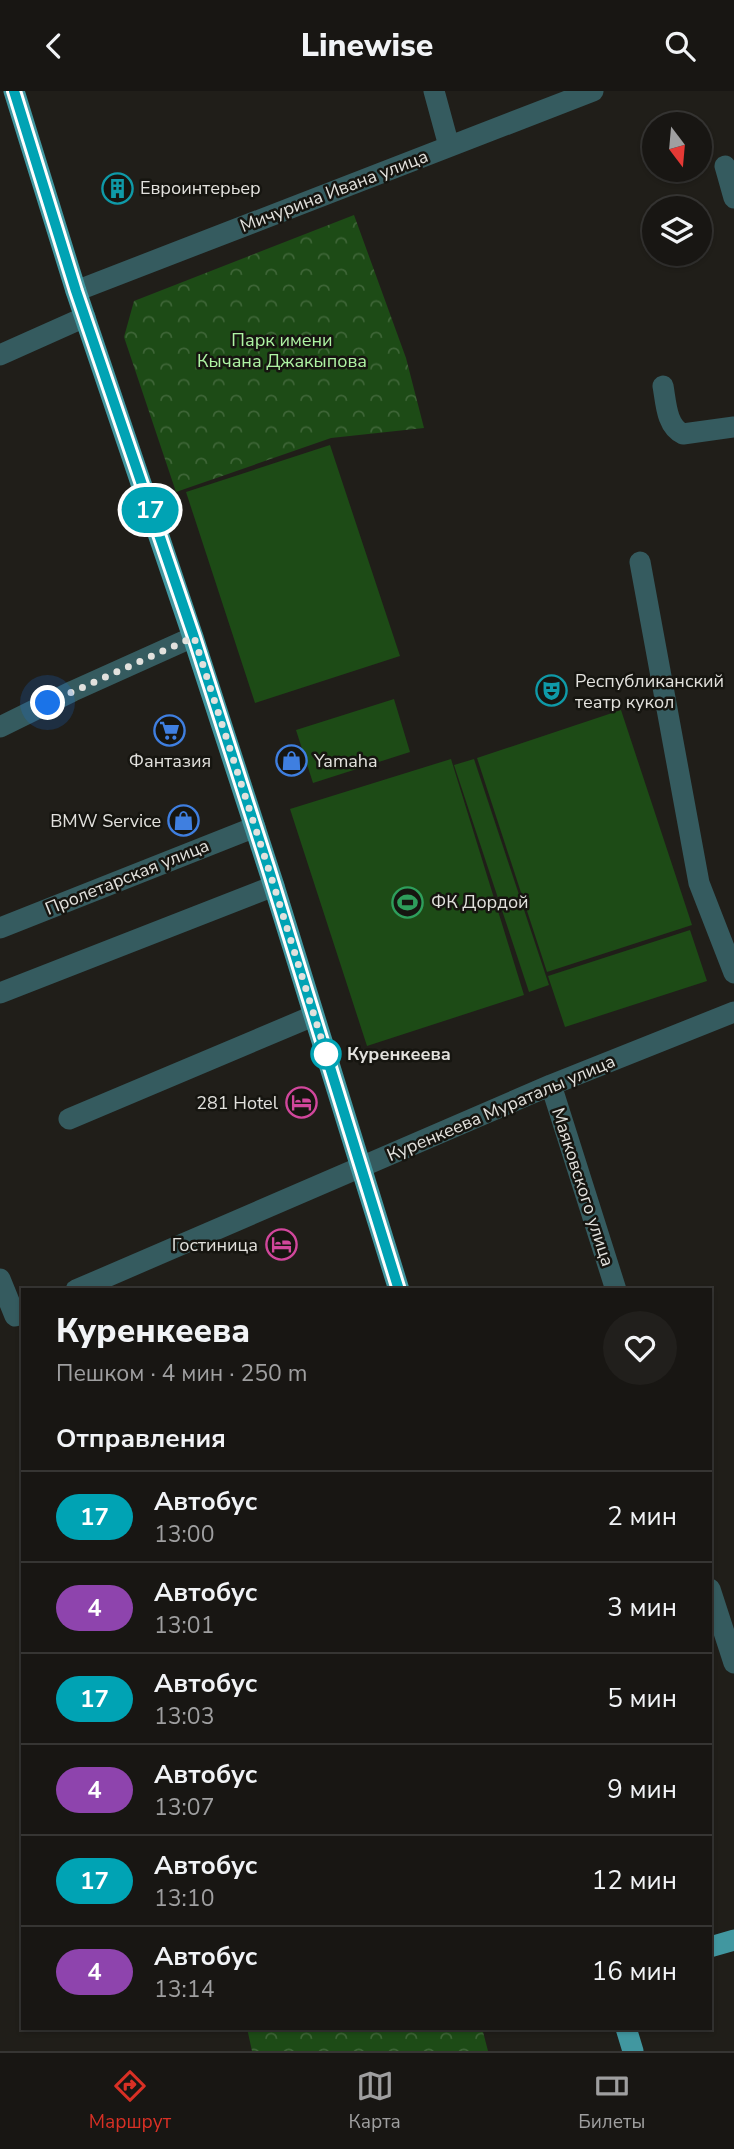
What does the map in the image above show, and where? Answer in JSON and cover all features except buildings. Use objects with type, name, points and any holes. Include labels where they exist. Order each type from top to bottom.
[{"type":"main road","points":[[14,91],[76,291],[194,637],[274,886],[398,1288]]},
{"type":"main road","points":[[712,1946],[734,1940]]},
{"type":"main road","points":[[627,2030],[634,2051]]},
{"type":"street","points":[[434,91],[449,146]]},
{"type":"street","name":"Мичурина Ивана улица","points":[[76,291],[593,91]]},
{"type":"street","points":[[726,166],[734,198]]},
{"type":"street","points":[[0,355],[85,317]]},
{"type":"street","points":[[663,386],[671,425],[677,431],[683,434],[734,427]]},
{"type":"street","points":[[640,562],[699,883],[734,973]]},
{"type":"street","points":[[0,727],[194,637]]},
{"type":"street","name":"Пролетарская улица","points":[[0,928],[255,827]]},
{"type":"street","points":[[0,993],[274,886]]},
{"type":"street","name":"Куренкеева Мураталы улица","points":[[81,1288],[551,1085],[734,1012]]},
{"type":"street","points":[[69,1119],[313,1016]]},
{"type":"street","name":"Маяковского улица","points":[[551,1085],[615,1288]]},
{"type":"street","points":[[0,1279],[12,1317]]},
{"type":"street","points":[[712,1595],[734,1663]]},
{"type":"green space","name":"Парк имени Кычана Джакыпова","points":[[354,215],[406,358],[424,428],[331,438],[176,492],[124,337],[134,301]]},
{"type":"green space","points":[[330,445],[400,656],[255,703],[186,492]]},
{"type":"green space","points":[[394,699],[410,752],[313,783],[296,730]]},
{"type":"green space","name":"ФК Дордой","points":[[621,710],[692,925],[547,972],[477,758]]},
{"type":"green space","name":"ФК Дордой","points":[[451,759],[524,995],[367,1046],[290,809]]},
{"type":"green space","points":[[474,759],[549,985],[529,992],[454,765]]},
{"type":"green space","points":[[690,930],[707,981],[565,1027],[548,976]]},
{"type":"green space","points":[[247,2030],[483,2030],[488,2051],[252,2051]]},
{"type":"bus line","name":"17","points":[[14,91],[76,291],[194,637],[268,867],[398,1288]]},
{"type":"place","name":"Евроинтерьер","points":[[117,188]]},
{"type":"place","name":"Республиканский театр кукол","points":[[552,691]]},
{"type":"place","name":"Фантазия","points":[[170,730]]},
{"type":"place","name":"Yamaha","points":[[291,761]]},
{"type":"place","name":"BMW Service","points":[[184,821]]},
{"type":"place","name":"ФК Дордой","points":[[408,902]]},
{"type":"place","name":"Куренкеева","points":[[326,1054]]},
{"type":"place","name":"281 Hotel","points":[[301,1103]]},
{"type":"place","name":"Гостиница","points":[[281,1245]]},
{"type":"route","points":[[48,703],[194,637],[327,1057],[326,1054]]}]
